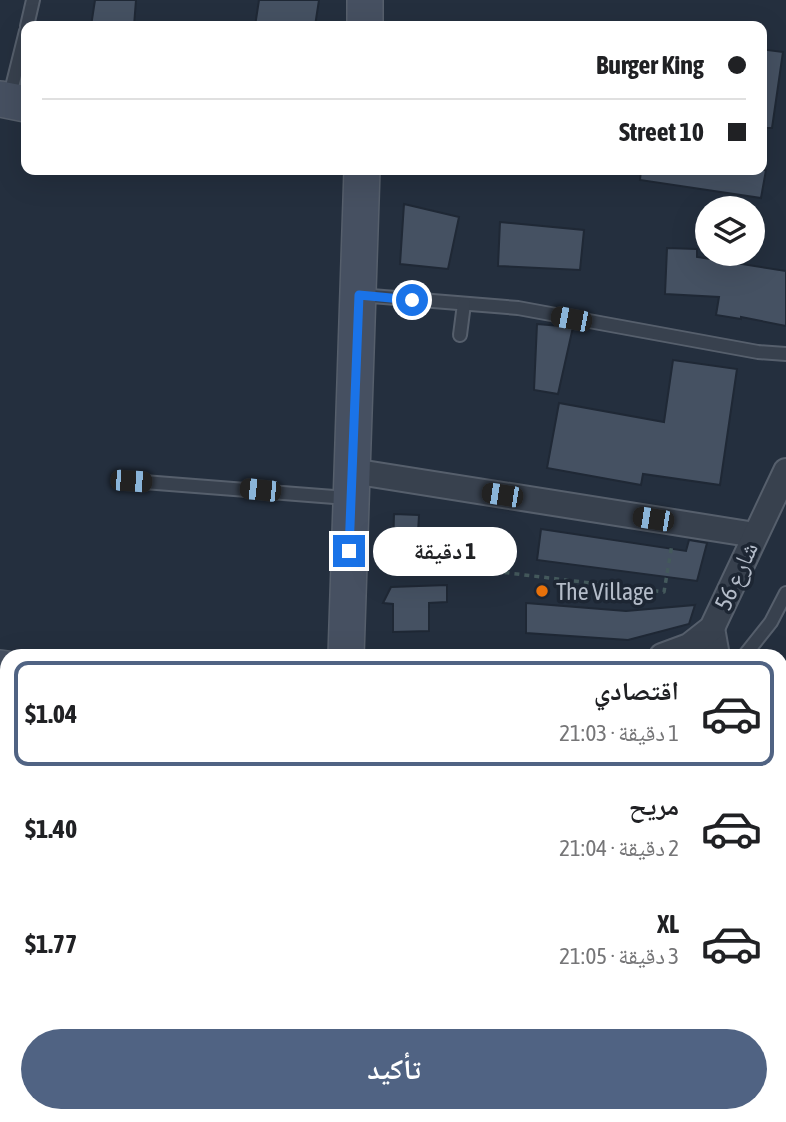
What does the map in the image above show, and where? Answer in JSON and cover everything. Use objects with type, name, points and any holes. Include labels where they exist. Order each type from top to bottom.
[{"type":"street","points":[[365,0],[365,21]]},
{"type":"street","points":[[346,649],[362,175]]},
{"type":"street","name":"شارع 56","points":[[681,649],[712,628],[786,471]]},
{"type":"street","points":[[352,485],[755,535]]},
{"type":"street","points":[[712,628],[716,649]]},
{"type":"lane","points":[[29,21],[33,0]]},
{"type":"lane","points":[[12,101],[21,58]]},
{"type":"lane","points":[[359,295],[518,308],[705,343],[786,354]]},
{"type":"lane","points":[[460,335],[464,304]]},
{"type":"lane","points":[[131,481],[352,485]]},
{"type":"lane","points":[[750,649],[771,622],[786,593]]},
{"type":"path","points":[[379,556],[397,569],[422,568],[435,564],[664,592],[670,544],[678,540]]},
{"type":"building","points":[[95,0],[136,0],[134,21],[92,21]]},
{"type":"building","points":[[259,0],[319,0],[316,21],[256,21]]},
{"type":"building","points":[[767,50],[783,52],[772,128],[767,128]]},
{"type":"building","points":[[640,175],[765,175],[761,196],[640,180]]},
{"type":"building","points":[[404,204],[459,217],[448,269],[400,264]]},
{"type":"building","points":[[500,222],[584,230],[580,270],[498,266]]},
{"type":"building","points":[[667,248],[695,249],[695,266],[754,266],[786,271],[786,326],[716,315],[719,297],[665,294]]},
{"type":"building","points":[[537,324],[573,327],[558,394],[534,390]]},
{"type":"building","points":[[673,360],[737,369],[720,485],[643,474],[641,485],[547,468],[559,403],[664,422]]},
{"type":"building","points":[[394,514],[419,515],[417,550],[393,550]]},
{"type":"building","points":[[541,529],[686,551],[689,540],[707,543],[697,581],[537,560]]},
{"type":"building","points":[[447,585],[447,602],[429,603],[429,631],[393,632],[393,604],[383,603],[391,587]]},
{"type":"building","points":[[526,603],[626,611],[695,605],[689,624],[628,640],[526,633]]},
{"type":"place","name":"The Village","points":[[542,591]]},
{"type":"route","points":[[349,551],[359,295],[412,300]]}]
